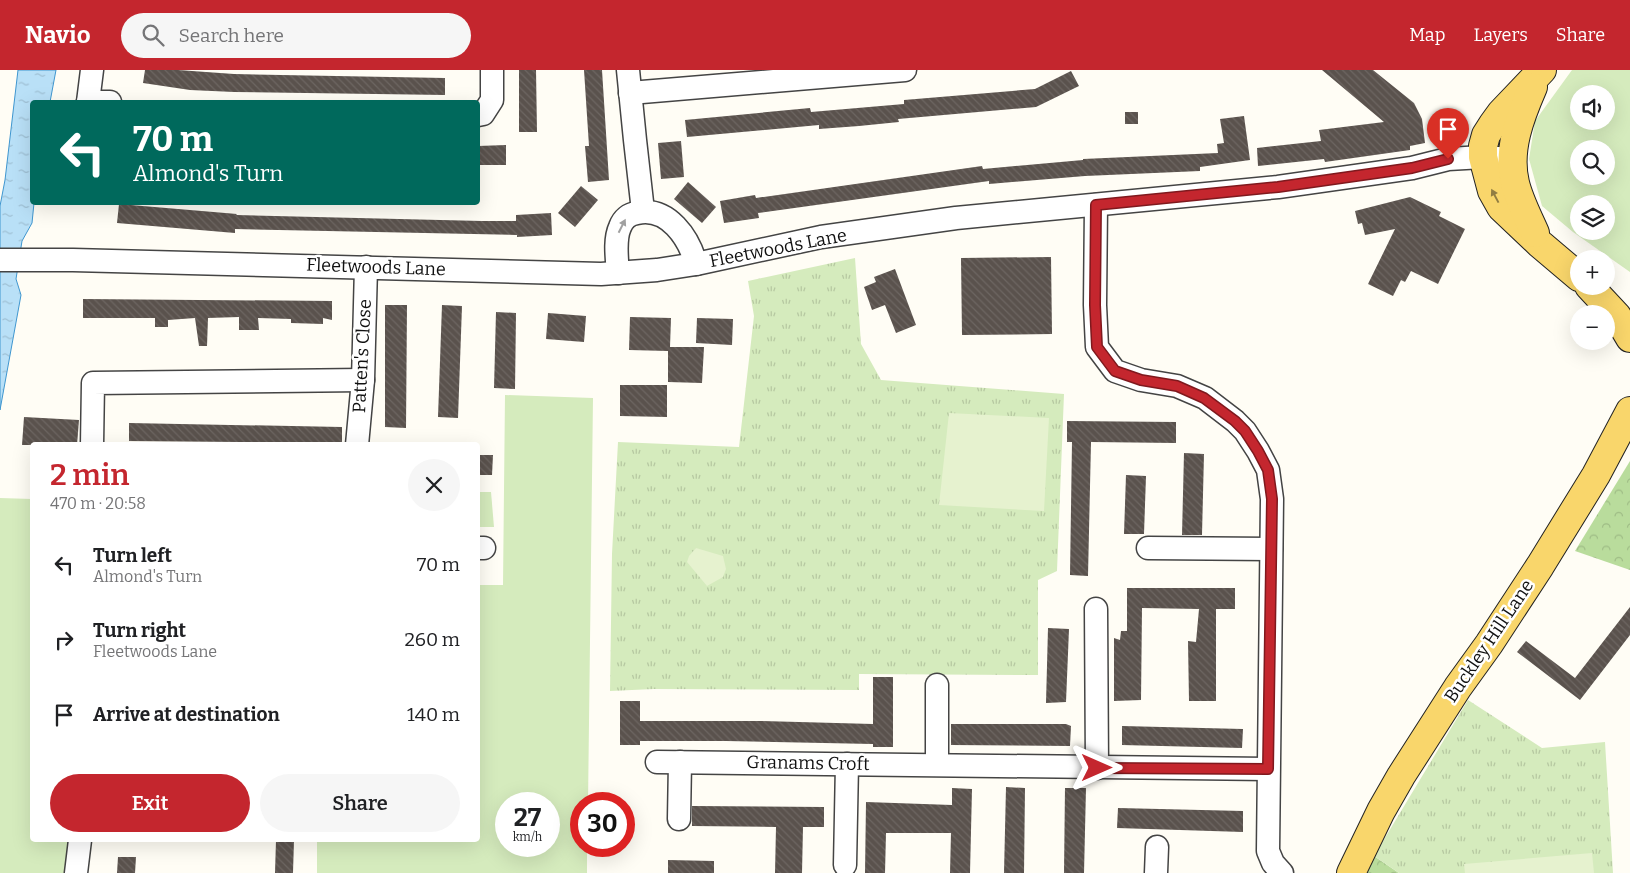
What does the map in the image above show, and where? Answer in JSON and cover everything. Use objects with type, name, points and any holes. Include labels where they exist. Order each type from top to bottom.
[{"type":"main road","points":[[1540,72],[1501,113],[1490,129],[1483,146],[1483,157],[1492,191],[1502,207],[1540,244],[1570,269]]},
{"type":"main road","points":[[1540,72],[1521,117],[1512,159],[1515,184],[1540,244]]},
{"type":"main road","points":[[1597,295],[1617,316],[1630,338]]},
{"type":"main road","name":"Buckley Hill Lane","points":[[1351,873],[1381,811],[1401,776],[1540,566],[1600,468],[1630,411]]},
{"type":"street","points":[[88,100],[92,70]]},
{"type":"street","points":[[480,114],[492,100],[492,70]]},
{"type":"street","points":[[628,70],[644,211]]},
{"type":"street","points":[[630,93],[776,76],[905,70]]},
{"type":"street","name":"Fleetwoods Lane","points":[[0,260],[618,273],[696,264],[821,237],[956,218],[1278,187],[1412,168],[1448,159],[1483,157],[1512,159]]},
{"type":"street","points":[[1096,205],[1095,305],[1097,347],[1115,371],[1141,380],[1177,386],[1204,398],[1235,421],[1245,431],[1268,470],[1272,499],[1268,851],[1265,873]]},
{"type":"street","points":[[618,273],[618,234],[620,225],[632,214],[644,211],[663,216],[683,234],[689,243],[696,264]]},
{"type":"street","name":"Patten's Close","points":[[357,442],[363,380],[366,267]]},
{"type":"street","points":[[92,442],[93,383],[363,380]]},
{"type":"street","points":[[1148,548],[1271,549]]},
{"type":"street","points":[[1096,609],[1097,768]]},
{"type":"street","points":[[937,685],[937,764]]},
{"type":"street","name":"Granams Croft","points":[[657,762],[1268,769]]},
{"type":"street","points":[[679,819],[680,762]]},
{"type":"street","points":[[844,864],[847,764]]},
{"type":"street","points":[[76,873],[80,842]]},
{"type":"street","points":[[1156,873],[1157,847]]},
{"type":"street","points":[[1268,851],[1273,863],[1282,873]]},
{"type":"green space","points":[[1572,70],[1630,70],[1630,272],[1615,261],[1615,250],[1599,250],[1584,240],[1615,240],[1615,195],[1570,195],[1570,229],[1542,206],[1529,159],[1535,121]]},
{"type":"green space","points":[[855,258],[861,344],[881,380],[1064,394],[1057,571],[1038,580],[1038,675],[859,674],[859,690],[654,689],[610,691],[612,554],[618,442],[739,447],[754,316],[748,281]]},
{"type":"green space","points":[[505,395],[593,398],[588,792],[570,792],[570,857],[587,857],[587,873],[317,873],[317,842],[480,842],[480,585],[503,585]]},
{"type":"green space","points":[[949,413],[1049,418],[1044,511],[939,505]]},
{"type":"green space","points":[[1630,461],[1630,570],[1575,551]]},
{"type":"green space","points":[[480,492],[491,492],[494,527],[480,527]]},
{"type":"green space","points":[[0,498],[30,499],[30,842],[72,842],[68,873],[0,873]]},
{"type":"green space","points":[[696,548],[723,556],[726,569],[723,577],[707,586],[687,562],[689,556]]},
{"type":"green space","points":[[1468,700],[1542,748],[1605,742],[1613,873],[1399,873],[1374,856]]},
{"type":"green space","points":[[1592,853],[1594,873],[1465,873],[1464,864]]},
{"type":"green space","points":[[1374,856],[1399,873],[1365,873]]},
{"type":"water","points":[[18,70],[56,70],[50,100],[30,100],[30,205],[34,205],[32,223],[22,241],[16,279],[21,295],[0,410],[0,206],[5,180]]},
{"type":"building","points":[[145,70],[234,74],[445,78],[445,95],[190,90],[143,83]]},
{"type":"building","points":[[519,70],[536,70],[537,132],[519,132]]},
{"type":"building","points":[[584,70],[602,70],[609,180],[588,182],[585,146],[589,146]]},
{"type":"building","points":[[1322,70],[1373,70],[1414,103],[1422,119],[1425,143],[1410,146],[1410,150],[1325,162],[1324,159],[1258,166],[1257,148],[1321,141],[1319,130],[1384,122]]},
{"type":"building","points":[[1071,71],[1079,86],[1036,107],[898,119],[899,122],[859,126],[819,129],[819,125],[687,137],[685,120],[810,108],[811,112],[904,104],[904,100],[1035,89]]},
{"type":"building","points":[[1125,112],[1138,112],[1138,124],[1125,124]]},
{"type":"building","points":[[1244,116],[1250,160],[1200,167],[1200,171],[1085,176],[989,184],[989,181],[758,213],[759,218],[724,223],[720,201],[755,195],[756,198],[982,166],[983,169],[1083,159],[1218,153],[1217,144],[1224,143],[1220,119]]},
{"type":"building","points":[[681,141],[684,177],[661,179],[658,143]]},
{"type":"building","points":[[506,145],[506,165],[480,165],[480,146]]},
{"type":"building","points":[[688,182],[716,207],[702,223],[674,199]]},
{"type":"building","points":[[581,186],[598,200],[575,227],[558,213]]},
{"type":"building","points":[[1410,197],[1441,212],[1439,216],[1465,229],[1438,284],[1411,271],[1405,282],[1401,280],[1393,296],[1368,284],[1395,229],[1365,235],[1362,223],[1358,224],[1355,211]]},
{"type":"building","points":[[119,205],[236,215],[482,221],[516,221],[516,215],[551,213],[552,235],[517,237],[517,235],[235,229],[235,233],[117,223]]},
{"type":"building","points":[[1051,257],[1052,334],[962,335],[961,258]]},
{"type":"building","points":[[895,269],[916,325],[896,333],[885,305],[872,310],[864,287],[876,282],[874,277]]},
{"type":"building","points":[[83,299],[332,301],[332,320],[323,318],[323,324],[291,323],[291,319],[258,318],[259,330],[239,330],[239,317],[208,318],[207,346],[199,346],[195,318],[168,320],[168,327],[155,327],[155,318],[83,318]]},
{"type":"building","points":[[385,305],[407,305],[406,428],[385,427]]},
{"type":"building","points":[[442,305],[462,306],[458,418],[438,417]]},
{"type":"building","points":[[496,312],[516,313],[515,389],[494,388]]},
{"type":"building","points":[[548,313],[586,316],[584,342],[546,339]]},
{"type":"building","points":[[630,317],[671,318],[670,347],[704,347],[702,383],[668,382],[668,351],[629,350]]},
{"type":"building","points":[[697,318],[733,319],[732,345],[696,343]]},
{"type":"building","points":[[620,385],[667,385],[667,417],[620,416]]},
{"type":"building","points":[[24,417],[79,420],[77,442],[30,442],[30,445],[22,445]]},
{"type":"building","points":[[1067,421],[1176,422],[1176,443],[1091,442],[1088,576],[1070,575],[1072,442],[1067,442]]},
{"type":"building","points":[[129,423],[342,427],[342,442],[129,441]]},
{"type":"building","points":[[1184,453],[1204,454],[1202,535],[1182,535]]},
{"type":"building","points":[[480,455],[493,455],[492,475],[480,475]]},
{"type":"building","points":[[1126,475],[1146,476],[1144,534],[1124,534]]},
{"type":"building","points":[[1127,588],[1235,588],[1235,609],[1216,609],[1216,701],[1189,701],[1188,641],[1196,642],[1199,609],[1142,608],[1141,700],[1114,701],[1114,638],[1120,640],[1121,631],[1127,631]]},
{"type":"building","points":[[1630,607],[1630,635],[1580,700],[1517,652],[1526,641],[1575,678]]},
{"type":"building","points":[[1048,628],[1069,629],[1066,702],[1046,703]]},
{"type":"building","points":[[873,677],[893,677],[893,747],[873,747],[873,744],[726,741],[640,741],[640,745],[620,745],[620,701],[640,701],[640,721],[761,721],[873,724]]},
{"type":"building","points":[[951,724],[1066,724],[1071,726],[1070,746],[951,745]]},
{"type":"building","points":[[1122,726],[1243,729],[1242,748],[1122,745]]},
{"type":"building","points":[[1006,787],[1025,788],[1024,873],[1004,873]]},
{"type":"building","points":[[952,788],[972,789],[970,873],[950,873],[951,833],[886,833],[885,873],[865,873],[866,802],[952,805]]},
{"type":"building","points":[[1065,788],[1086,788],[1084,873],[1064,873]]},
{"type":"building","points":[[692,806],[824,807],[824,827],[803,827],[802,873],[775,873],[776,827],[692,826]]},
{"type":"building","points":[[1118,808],[1243,811],[1243,832],[1117,828]]},
{"type":"building","points":[[276,842],[294,842],[293,873],[275,873]]},
{"type":"building","points":[[118,857],[136,857],[135,873],[117,873]]},
{"type":"building","points":[[668,860],[714,861],[714,873],[668,873]]},
{"type":"route","points":[[1097,768],[1268,769],[1272,499],[1268,470],[1245,431],[1235,421],[1204,398],[1177,386],[1141,380],[1115,371],[1097,347],[1095,305],[1096,205],[1278,187],[1412,168],[1448,159]]}]
